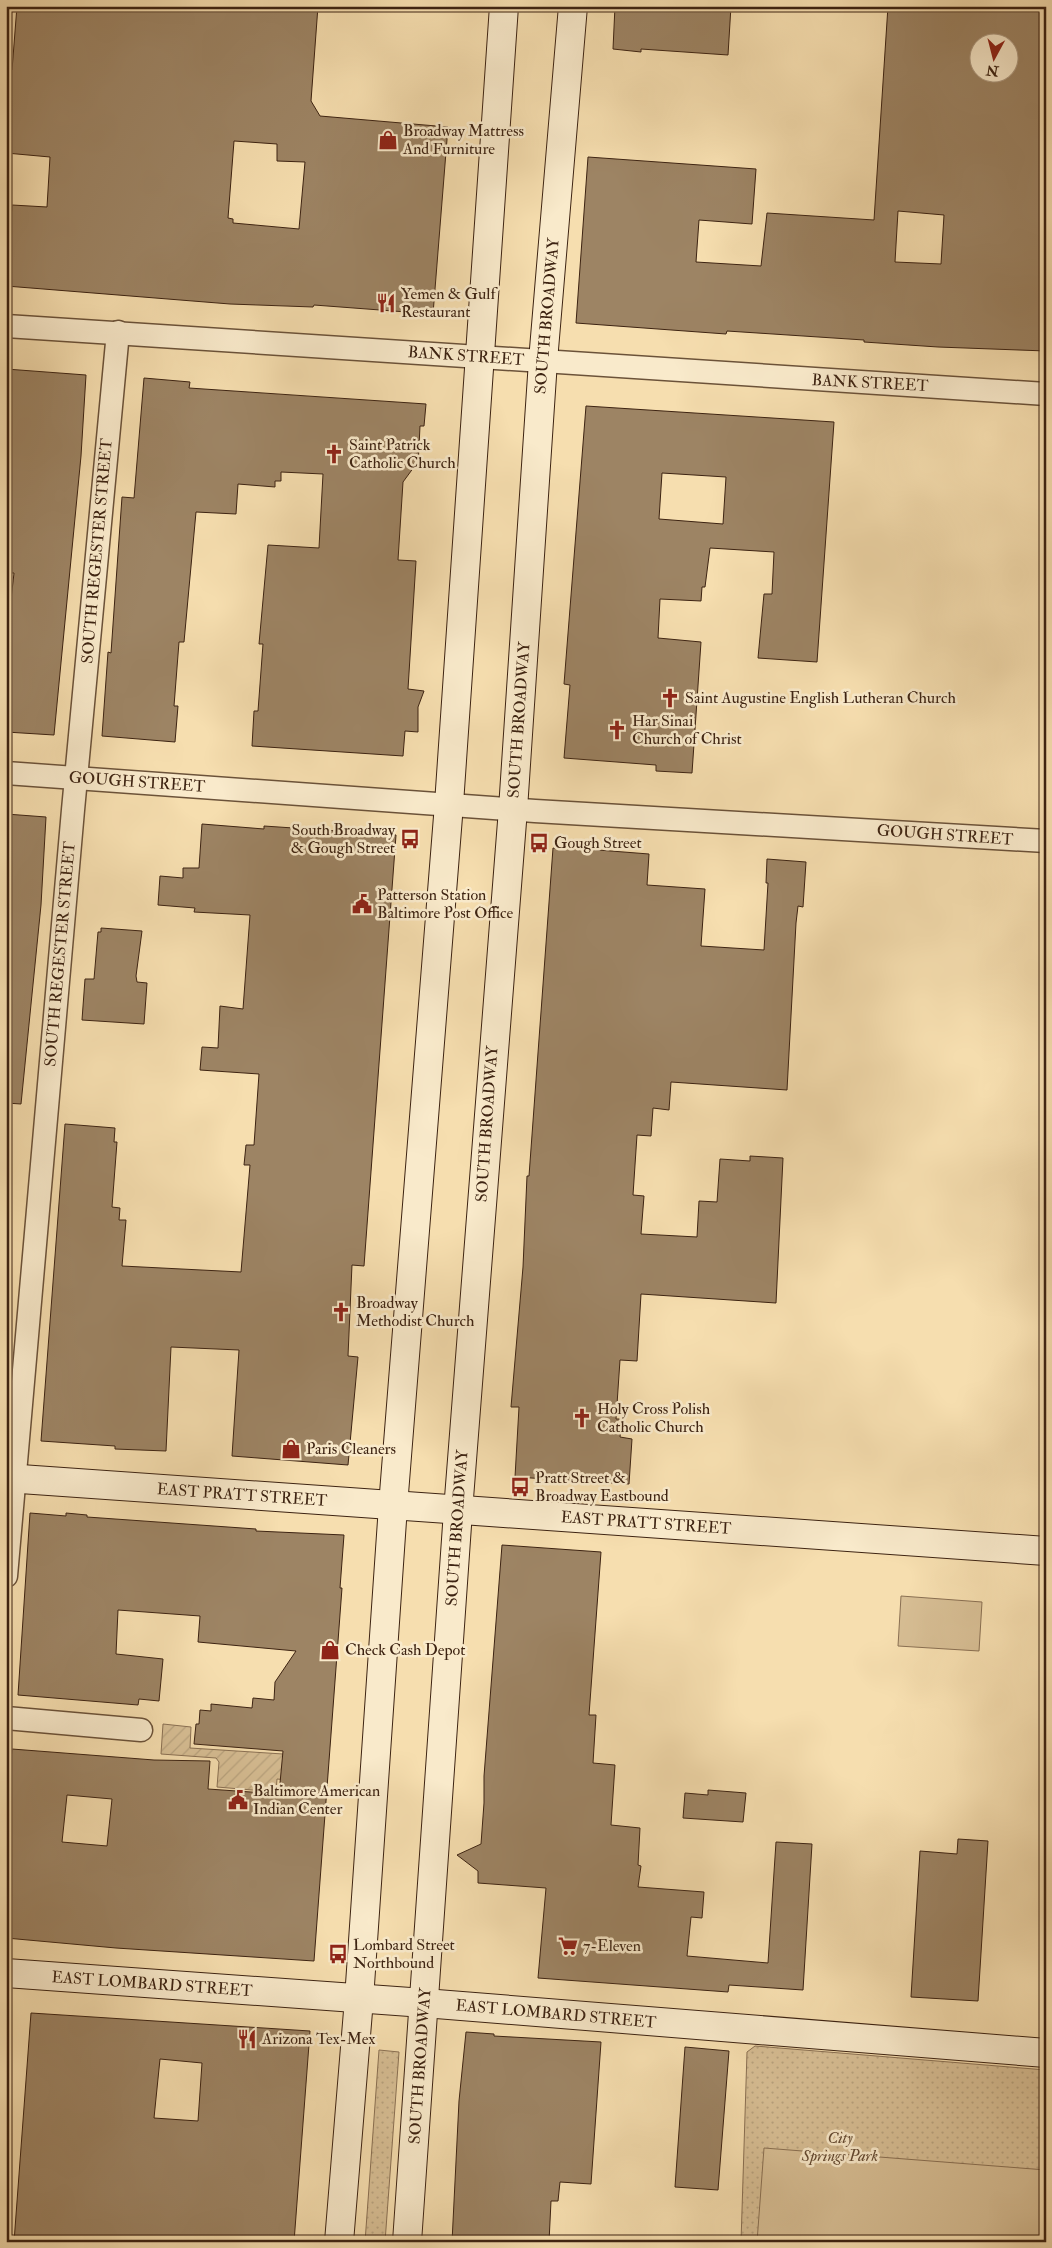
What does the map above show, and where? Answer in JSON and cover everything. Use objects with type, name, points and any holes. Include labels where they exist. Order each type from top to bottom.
[{"type":"main road","points":[[338,2242],[359,1999],[393,1506],[449,804],[504,6]]},
{"type":"main road","name":"SOUTH BROADWAY","points":[[407,2242],[458,1511],[512,809],[543,361],[573,6]]},
{"type":"main road","name":"EAST PRATT STREET","points":[[10,1479],[1046,1551]]},
{"type":"main road","name":"EAST LOMBARD STREET","points":[[6,1973],[424,2003],[1046,2053]]},
{"type":"street","name":"BANK STREET","points":[[6,326],[1046,394]]},
{"type":"street","name":"SOUTH REGESTER STREET","points":[[6,1576],[10,1479],[118,332]]},
{"type":"street","name":"GOUGH STREET","points":[[6,773],[512,809],[1046,841]]},
{"type":"street","points":[[6,1718],[141,1730]]},
{"type":"green space","points":[[901,1596],[982,1602],[979,1651],[898,1646]]},
{"type":"green space","points":[[163,1724],[191,1727],[190,1748],[283,1754],[324,1783],[277,1779],[276,1792],[217,1787],[219,1762],[216,1758],[161,1754]]},
{"type":"green space","name":"City Springs Park","points":[[755,2046],[1046,2070],[1046,2242],[741,2242],[747,2052]]},
{"type":"green space","points":[[379,2050],[399,2052],[385,2242],[365,2242]]},
{"type":"green space","points":[[764,2148],[1046,2170],[1046,2242],[757,2242]]},
{"type":"building","points":[[17,6],[318,6],[311,101],[320,116],[448,127],[433,314],[314,305],[313,307],[230,304],[6,286],[6,252],[9,252],[12,205],[47,207],[50,157],[6,153],[6,70],[12,70]],"holes":[[[234,141],[277,144],[277,161],[305,162],[299,229],[233,223],[233,219],[228,218]]]},
{"type":"building","points":[[615,6],[731,6],[728,55],[641,49],[641,52],[613,49]]},
{"type":"building","points":[[888,6],[1046,6],[1046,351],[938,347],[864,342],[864,340],[727,331],[726,334],[576,323],[588,157],[756,169],[752,224],[699,220],[696,262],[761,266],[767,213],[874,220]],"holes":[[[898,211],[944,215],[941,264],[895,262]]]},
{"type":"building","points":[[6,369],[86,375],[81,456],[54,735],[6,732],[6,643],[14,573],[6,573]]},
{"type":"building","points":[[144,378],[190,382],[189,388],[426,404],[424,426],[420,426],[418,467],[414,467],[403,482],[398,560],[416,561],[408,689],[424,691],[418,707],[418,732],[405,731],[403,756],[252,746],[254,711],[258,711],[263,644],[259,644],[268,545],[319,548],[323,474],[281,472],[281,481],[275,481],[275,487],[238,484],[236,514],[196,512],[184,642],[179,642],[174,706],[178,706],[175,742],[102,736],[108,652],[111,653],[122,497],[134,498]]},
{"type":"building","points":[[586,406],[834,422],[817,662],[758,658],[764,594],[772,594],[774,552],[710,548],[705,587],[702,587],[701,601],[660,599],[658,638],[701,642],[692,773],[656,771],[656,765],[564,758],[570,685],[564,684]],"holes":[[[662,473],[726,477],[723,524],[659,519]]]},
{"type":"building","points":[[6,814],[46,817],[41,905],[21,1104],[6,1103],[6,892],[10,846],[6,846]]},
{"type":"building","points":[[202,824],[264,829],[264,826],[396,835],[364,1266],[352,1265],[348,1356],[358,1357],[348,1465],[232,1456],[239,1350],[171,1347],[166,1451],[115,1449],[115,1446],[41,1441],[65,1124],[115,1128],[114,1142],[117,1142],[112,1207],[120,1208],[119,1220],[126,1220],[122,1266],[241,1272],[250,1165],[244,1165],[246,1145],[254,1145],[259,1074],[200,1070],[202,1047],[218,1048],[220,1006],[243,1009],[250,915],[194,912],[195,908],[158,905],[160,876],[183,878],[183,868],[199,868]]},
{"type":"building","points":[[560,847],[649,854],[647,885],[705,889],[701,946],[764,950],[768,883],[766,883],[767,859],[806,862],[803,907],[798,906],[796,923],[787,1090],[671,1082],[669,1110],[653,1108],[651,1136],[637,1135],[633,1195],[644,1196],[641,1234],[697,1237],[699,1201],[717,1202],[720,1159],[750,1161],[750,1156],[783,1158],[776,1303],[641,1294],[637,1361],[620,1360],[616,1419],[622,1419],[620,1437],[632,1439],[629,1484],[515,1477],[519,1407],[511,1407],[523,1267],[527,1176],[529,1176],[553,848],[560,849]]},
{"type":"building","points":[[101,928],[142,931],[136,976],[137,982],[147,983],[144,1024],[82,1020],[85,979],[94,979],[98,932],[101,932]]},
{"type":"building","points":[[30,1513],[66,1516],[66,1513],[87,1515],[87,1517],[256,1529],[256,1531],[344,1535],[340,1588],[342,1588],[314,1961],[116,1948],[6,1938],[6,1816],[12,1749],[154,1760],[210,1761],[208,1789],[279,1794],[283,1751],[194,1744],[196,1724],[199,1724],[200,1710],[211,1711],[211,1704],[252,1708],[253,1698],[274,1700],[275,1682],[296,1651],[198,1642],[200,1616],[118,1610],[116,1654],[163,1659],[159,1701],[139,1699],[138,1705],[18,1695]],"holes":[[[67,1795],[112,1799],[107,1846],[62,1842]]]},
{"type":"building","points":[[502,1545],[601,1552],[589,1715],[596,1715],[593,1763],[615,1765],[611,1825],[640,1828],[638,1865],[641,1866],[638,1887],[704,1892],[702,1918],[691,1917],[687,1956],[768,1963],[776,1842],[812,1844],[803,1990],[729,1985],[728,1992],[538,1978],[546,1888],[478,1883],[478,1871],[457,1855],[481,1844],[484,1776]]},
{"type":"building","points":[[708,1790],[746,1793],[743,1822],[683,1818],[685,1793],[708,1795]]},
{"type":"building","points":[[958,1839],[988,1841],[978,2001],[911,1997],[920,1851],[957,1854]]},
{"type":"building","points":[[31,2013],[310,2031],[294,2242],[14,2242]],"holes":[[[160,2059],[202,2063],[198,2121],[154,2118]]]},
{"type":"building","points":[[466,2032],[494,2034],[494,2036],[601,2042],[591,2184],[560,2182],[558,2201],[551,2201],[549,2242],[452,2242],[459,2101]]},
{"type":"building","points":[[685,2047],[729,2051],[718,2190],[675,2187]]},
{"type":"place","name":"Broadway Mattress And Furniture","points":[[388,140]]},
{"type":"place","name":"Yemen & Gulf Restaurant","points":[[386,303]]},
{"type":"place","name":"Saint Patrick Catholic Church","points":[[334,454]]},
{"type":"place","name":"Saint Augustine English Lutheran Church","points":[[670,698]]},
{"type":"place","name":"Har Sinai Church of Christ","points":[[617,730]]},
{"type":"place","name":"South Broadway & Gough Street","points":[[410,839]]},
{"type":"place","name":"Gough Street","points":[[539,843]]},
{"type":"place","name":"Patterson Station Baltimore Post Office","points":[[362,904]]},
{"type":"place","name":"Broadway Methodist Church","points":[[341,1312]]},
{"type":"place","name":"Holy Cross Polish Catholic Church","points":[[582,1418]]},
{"type":"place","name":"Paris Cleaners","points":[[291,1449]]},
{"type":"place","name":"Pratt Street & Broadway Eastbound","points":[[520,1487]]},
{"type":"place","name":"Check Cash Depot","points":[[330,1650]]},
{"type":"place","name":"Baltimore American Indian Center","points":[[238,1800]]},
{"type":"place","name":"7-Eleven","points":[[568,1946]]},
{"type":"place","name":"Lombard Street Northbound","points":[[338,1954]]},
{"type":"place","name":"Arizona Tex-Mex","points":[[247,2039]]}]
